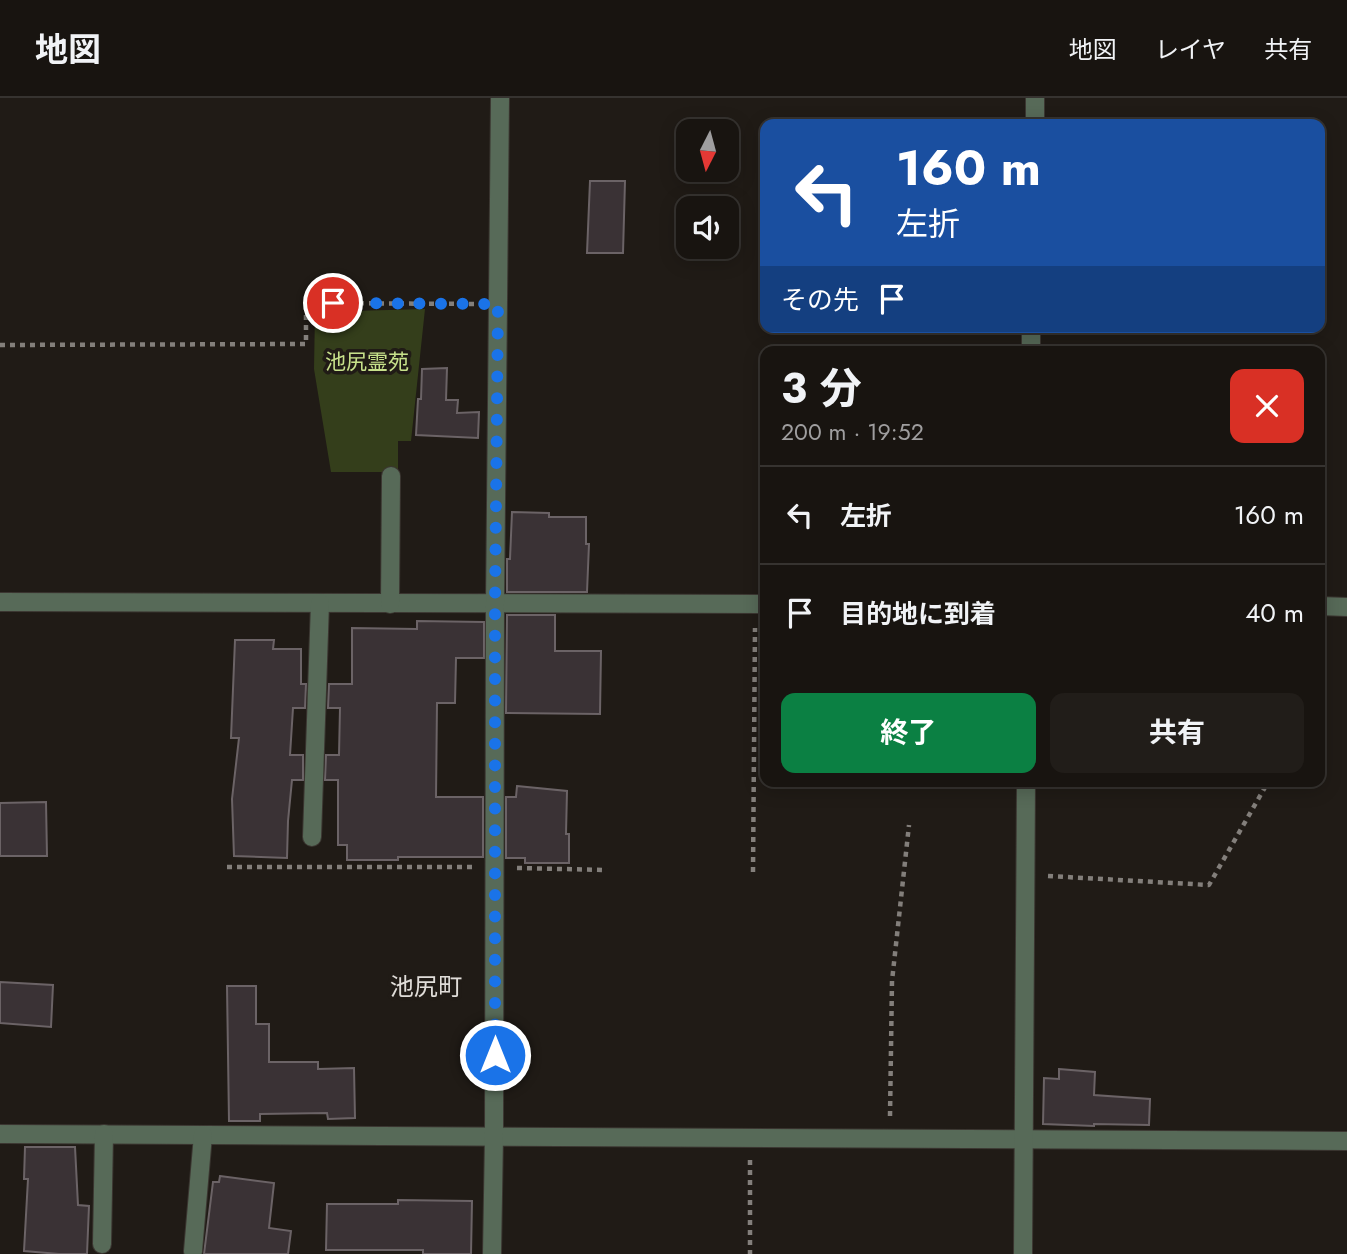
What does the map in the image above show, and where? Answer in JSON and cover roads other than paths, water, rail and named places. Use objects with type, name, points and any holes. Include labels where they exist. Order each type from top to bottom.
[{"type":"street","points":[[492,1254],[495,1136],[495,604],[500,98]]},
{"type":"street","points":[[1035,98],[1035,119]]},
{"type":"street","points":[[390,604],[391,475]]},
{"type":"street","points":[[0,602],[760,604]]},
{"type":"street","points":[[312,836],[320,603]]},
{"type":"street","points":[[1325,606],[1347,607]]},
{"type":"street","points":[[1023,1254],[1026,787]]},
{"type":"street","points":[[0,1134],[1347,1141]]},
{"type":"street","points":[[102,1244],[104,1134]]},
{"type":"street","points":[[193,1251],[204,1135]]},
{"type":"district","name":"池尻町","points":[[426,986]]},
{"type":"park label","name":"池尻霊苑","points":[[367,362]]}]
